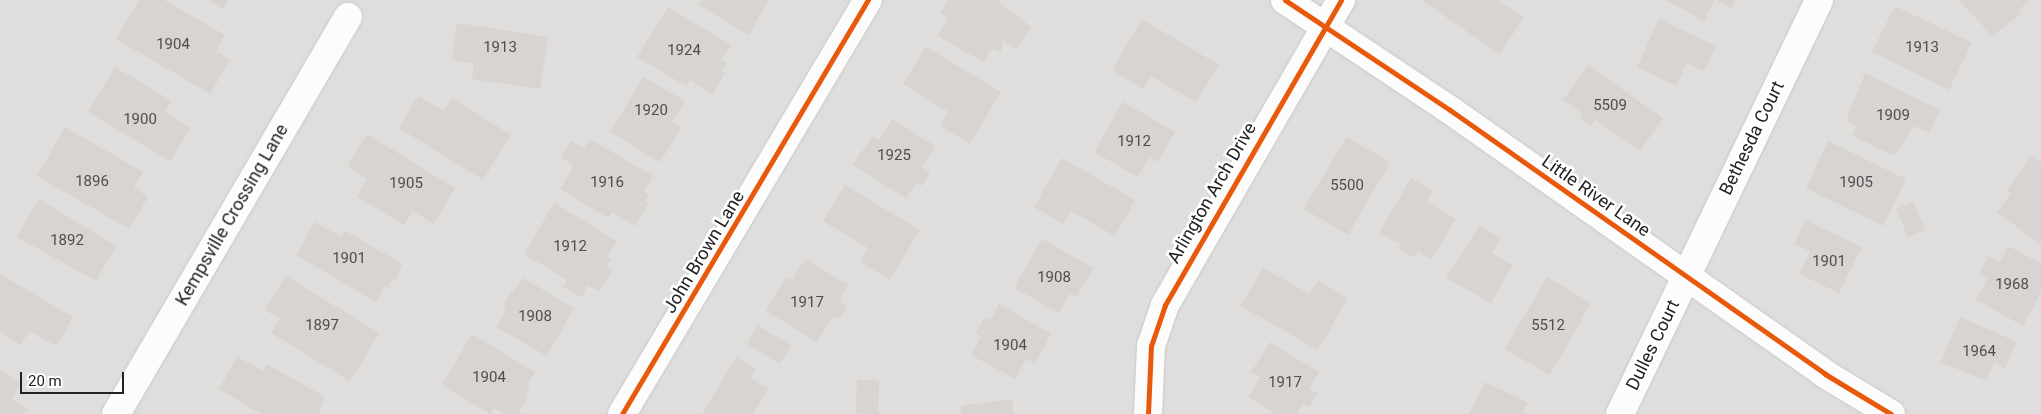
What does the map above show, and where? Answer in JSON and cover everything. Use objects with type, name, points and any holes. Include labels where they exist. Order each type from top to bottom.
[{"type":"street","name":"John Brown Lane","points":[[622,414],[868,0]]},
{"type":"street","name":"Little River Lane","points":[[1285,0],[1326,26],[1825,374],[1891,414]]},
{"type":"street","name":"Arlington Arch Drive","points":[[1148,414],[1151,346],[1165,304],[1341,0]]},
{"type":"street","name":"Bethesda Court","points":[[1686,277],[1819,0]]},
{"type":"street","name":"Kempsville Crossing Lane","points":[[116,414],[348,16]]},
{"type":"street","name":"Dulles Court","points":[[1620,414],[1686,277]]},
{"type":"shaded area","points":[[0,0],[2041,0],[2041,414],[0,414]]},
{"type":"building","points":[[139,0],[164,0],[225,35],[216,51],[230,60],[210,94],[116,39]]},
{"type":"building","points":[[208,0],[229,0],[223,9]]},
{"type":"building","points":[[702,0],[769,0],[748,35],[699,5]]},
{"type":"building","points":[[948,0],[997,0],[1031,27],[1017,49],[1003,40],[1001,52],[991,49],[983,62],[937,35],[948,18],[940,13]]},
{"type":"building","points":[[1421,0],[1498,0],[1524,17],[1500,54]]},
{"type":"building","points":[[1666,0],[1714,0],[1704,21]]},
{"type":"building","points":[[1716,0],[1735,0],[1732,8]]},
{"type":"building","points":[[1959,0],[2029,0],[2019,10],[2022,13],[1992,36]]},
{"type":"building","points":[[1895,6],[1972,43],[1949,90],[1872,52]]},
{"type":"building","points":[[668,7],[731,45],[721,60],[727,63],[721,71],[725,73],[713,94],[690,80],[686,86],[637,57]]},
{"type":"building","points":[[1142,19],[1219,65],[1196,102],[1151,76],[1143,89],[1112,70]]},
{"type":"building","points":[[1659,19],[1716,46],[1704,71],[1687,63],[1676,86],[1637,67]]},
{"type":"building","points":[[457,23],[548,37],[540,89],[472,79],[474,63],[452,60]]},
{"type":"building","points":[[926,47],[1001,92],[970,144],[940,126],[948,112],[903,84]]},
{"type":"building","points":[[1588,65],[1663,118],[1640,151],[1595,120],[1591,126],[1579,117],[1582,113],[1563,100]]},
{"type":"building","points":[[115,67],[172,101],[165,112],[191,128],[170,161],[88,112]]},
{"type":"building","points":[[1865,73],[1940,110],[1929,133],[1914,126],[1894,156],[1852,135],[1856,126],[1846,121]]},
{"type":"building","points":[[643,77],[685,101],[672,122],[682,127],[660,162],[610,132]]},
{"type":"building","points":[[418,96],[444,111],[452,98],[511,135],[483,180],[399,128]]},
{"type":"building","points":[[1123,102],[1175,132],[1158,162],[1149,157],[1138,177],[1094,152]]},
{"type":"building","points":[[892,119],[935,146],[922,167],[930,172],[922,186],[916,183],[906,198],[853,165],[872,136],[879,140]]},
{"type":"building","points":[[65,127],[143,172],[134,188],[148,197],[129,229],[37,176]]},
{"type":"building","points":[[367,134],[455,188],[433,224],[413,211],[404,225],[357,196],[367,179],[347,166]]},
{"type":"building","points":[[1346,137],[1390,162],[1348,235],[1304,209]]},
{"type":"building","points":[[590,139],[653,176],[644,192],[649,194],[645,201],[648,204],[635,226],[612,212],[608,218],[560,189],[574,165],[561,158],[571,141],[584,148]]},
{"type":"building","points":[[1828,141],[1906,179],[1883,226],[1806,188]]},
{"type":"building","points":[[2031,156],[2041,163],[2041,245],[1997,212],[2011,194],[2007,190]]},
{"type":"building","points":[[1062,158],[1135,200],[1115,236],[1071,211],[1063,224],[1034,207]]},
{"type":"building","points":[[1411,178],[1433,191],[1427,202],[1456,219],[1431,260],[1418,251],[1414,258],[1398,248],[1400,244],[1379,232]]},
{"type":"building","points":[[845,185],[920,230],[890,280],[860,262],[868,248],[823,221]]},
{"type":"building","points":[[39,199],[116,246],[96,281],[17,237]]},
{"type":"building","points":[[1913,202],[1925,230],[1908,237],[1896,209]]},
{"type":"building","points":[[554,203],[617,241],[607,257],[611,259],[607,266],[613,270],[599,292],[588,285],[581,298],[563,287],[567,280],[524,254]]},
{"type":"building","points":[[1805,220],[1862,247],[1839,293],[1799,274],[1810,251],[1794,244]]},
{"type":"building","points":[[315,222],[341,237],[344,230],[402,264],[396,280],[393,278],[388,288],[385,285],[376,302],[296,255]]},
{"type":"building","points":[[1479,226],[1501,238],[1492,253],[1513,265],[1491,303],[1446,278]]},
{"type":"building","points":[[1042,239],[1093,268],[1077,297],[1069,294],[1059,313],[1014,288]]},
{"type":"building","points":[[2008,246],[2041,263],[2041,292],[2023,326],[1976,300],[1987,279],[1979,274],[1988,256],[2000,262]]},
{"type":"building","points":[[805,259],[848,285],[840,299],[846,308],[841,317],[831,319],[817,342],[766,311],[786,277],[792,281]]},
{"type":"building","points":[[1263,268],[1310,294],[1318,281],[1348,298],[1318,350],[1241,306]]},
{"type":"building","points":[[0,274],[73,317],[56,346],[30,331],[20,345],[0,332]]},
{"type":"building","points":[[286,276],[379,333],[350,381],[271,333],[280,319],[265,310]]},
{"type":"building","points":[[1547,277],[1591,303],[1550,375],[1505,349]]},
{"type":"building","points":[[523,278],[574,308],[547,356],[496,327],[507,308],[502,305]]},
{"type":"building","points":[[999,304],[1051,334],[1035,363],[1026,359],[1015,379],[971,355],[981,337],[976,333],[985,317],[990,321]]},
{"type":"building","points":[[1960,317],[2017,342],[2005,368],[1994,363],[1986,381],[1941,362]]},
{"type":"building","points":[[757,325],[791,345],[780,364],[747,344]]},
{"type":"building","points":[[472,334],[535,372],[526,386],[530,388],[525,396],[528,398],[518,414],[505,414],[495,408],[490,414],[442,385]]},
{"type":"building","points":[[1270,342],[1319,372],[1309,388],[1317,393],[1309,407],[1303,404],[1297,414],[1275,414],[1248,397],[1260,377],[1251,372]]},
{"type":"building","points":[[237,357],[263,371],[267,364],[325,397],[319,414],[262,414],[219,389]]},
{"type":"building","points":[[736,357],[756,369],[751,378],[768,389],[753,414],[702,414]]},
{"type":"building","points":[[0,370],[21,384],[11,399],[26,408],[23,414],[0,414]]},
{"type":"building","points":[[857,380],[879,381],[878,414],[856,413]]},
{"type":"building","points":[[1485,382],[1528,403],[1522,414],[1469,414]]},
{"type":"building","points":[[1012,399],[1014,414],[962,414],[961,406]]},
{"type":"cycle path","points":[[622,414],[868,0]]},
{"type":"cycle path","points":[[1285,0],[1450,110],[1825,374],[1891,414]]},
{"type":"cycle path","points":[[1148,414],[1151,346],[1165,305],[1341,0]]}]
